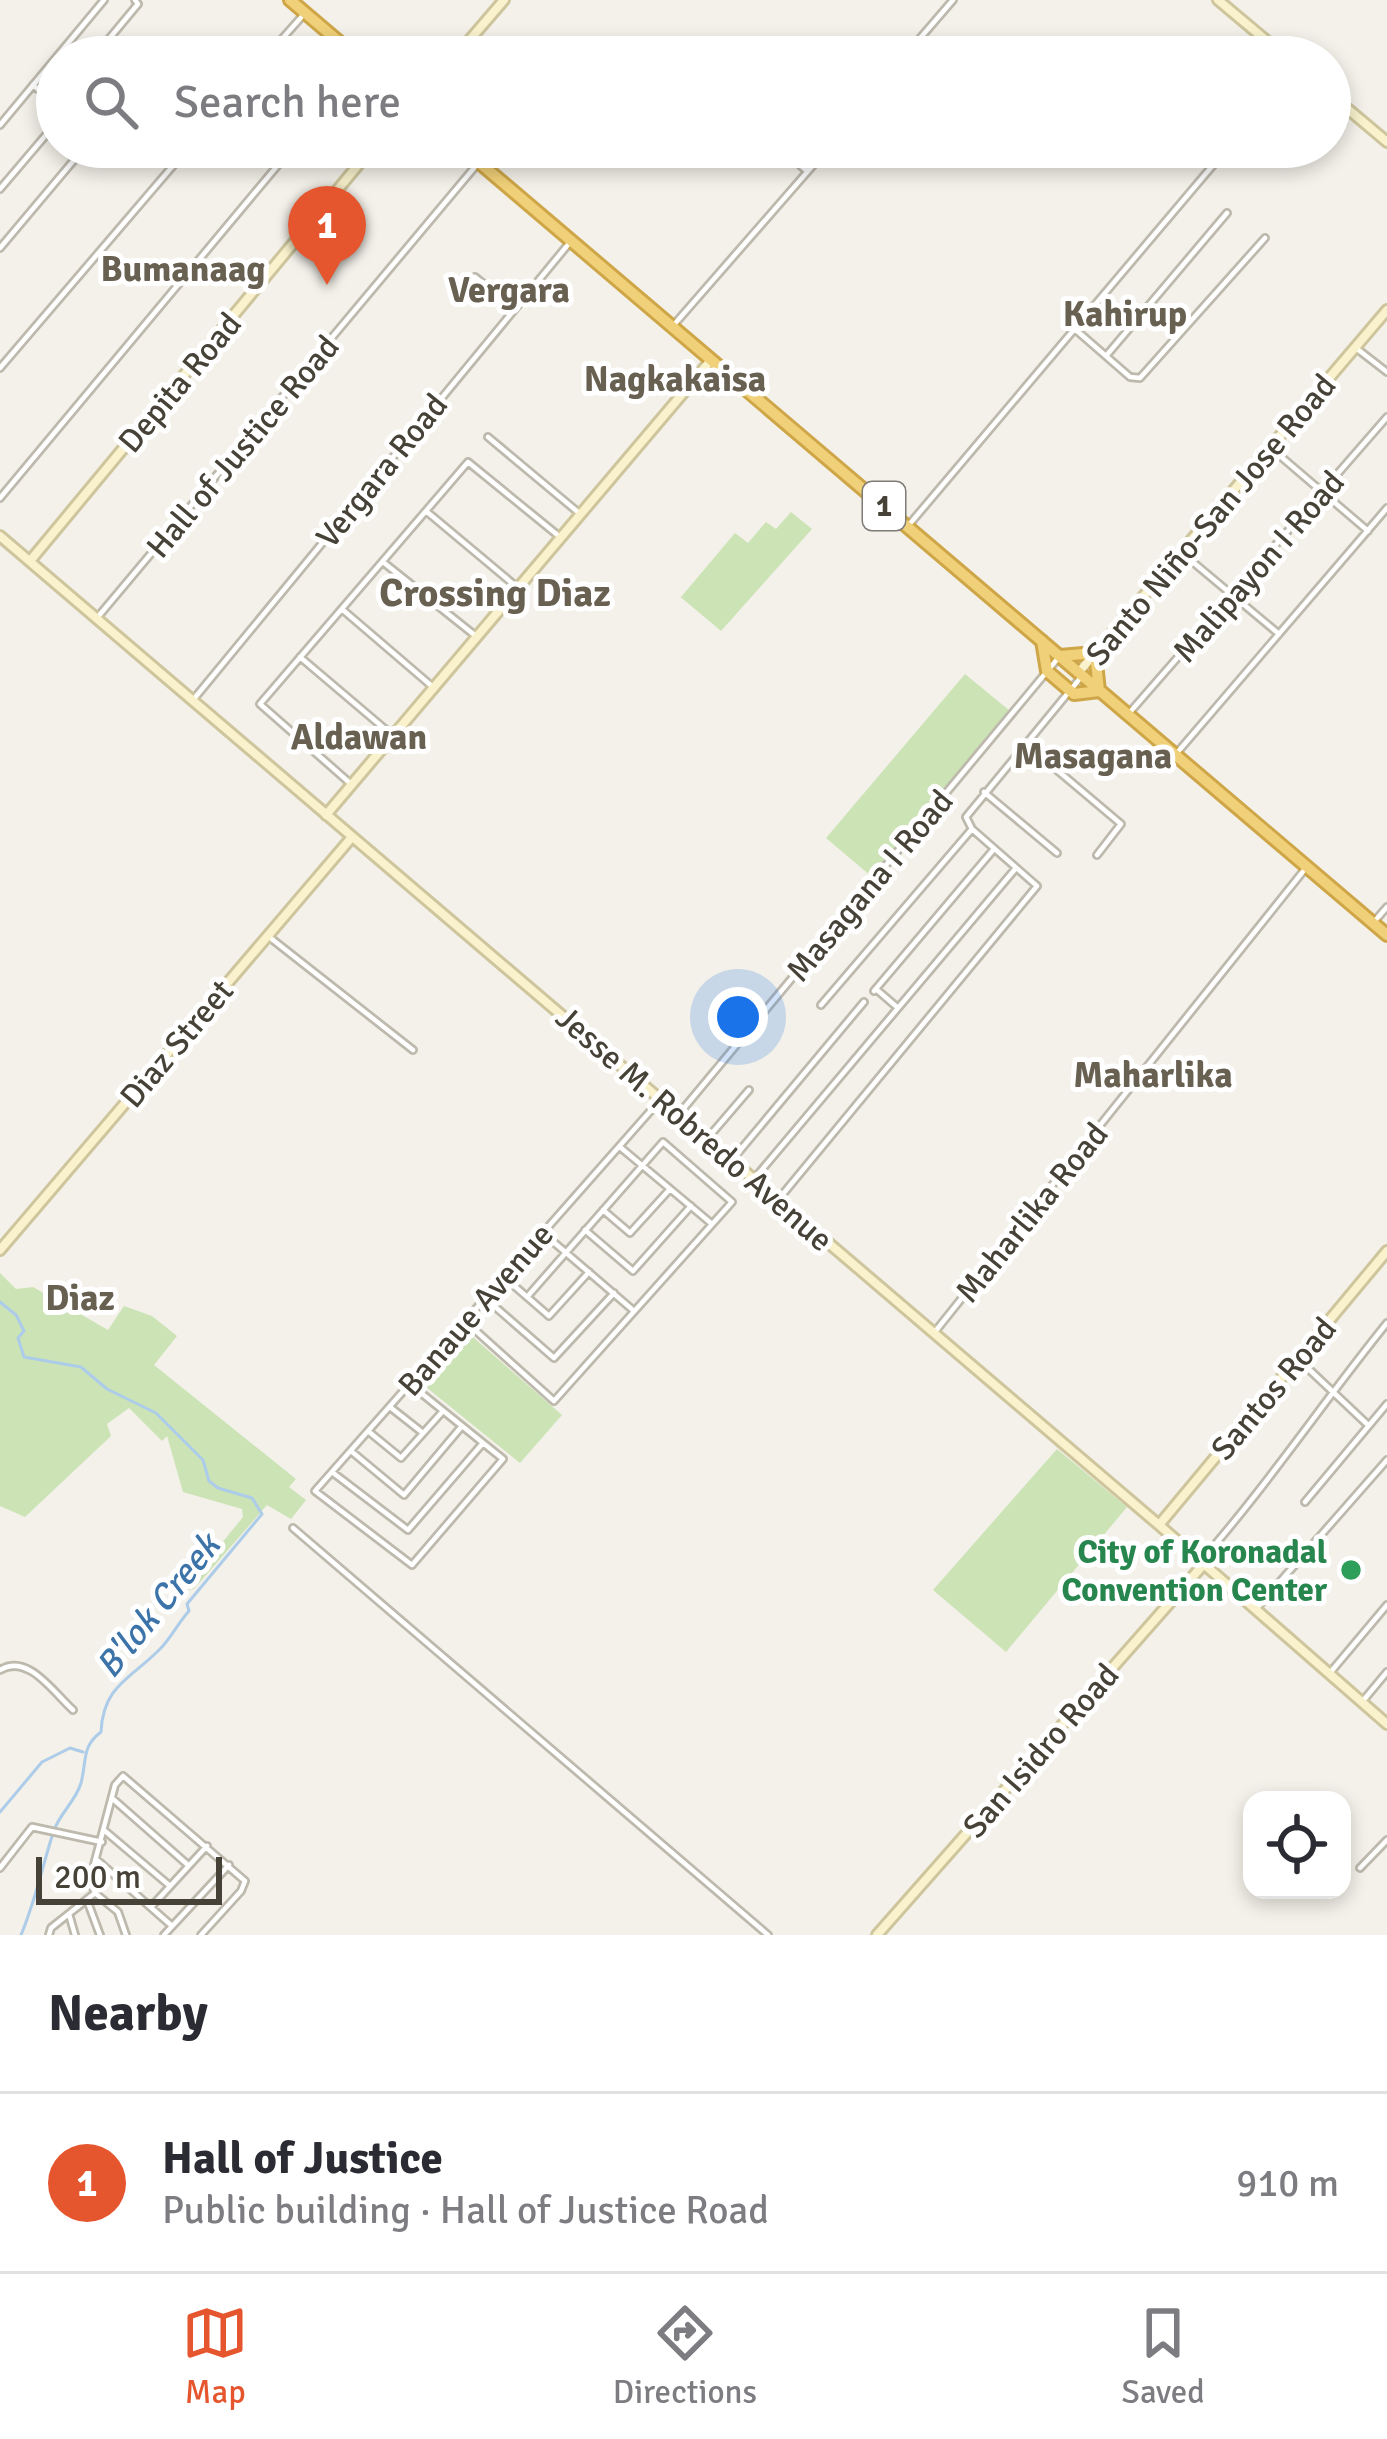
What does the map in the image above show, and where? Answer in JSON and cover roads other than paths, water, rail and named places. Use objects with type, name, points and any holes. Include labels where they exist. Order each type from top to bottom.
[{"type":"highway","points":[[290,0],[332,36]]},
{"type":"highway","name":"1","points":[[486,168],[1387,934]]},
{"type":"highway","points":[[1042,640],[1047,671],[1074,694],[1100,691],[1095,653],[1060,656]]},
{"type":"main road","points":[[473,36],[504,0]]},
{"type":"main road","points":[[1218,0],[1261,36]]},
{"type":"main road","points":[[1351,112],[1387,142]]},
{"type":"main road","name":"Depita Road","points":[[30,561],[356,168]]},
{"type":"main road","name":"Santo Niño-San Jose Road","points":[[1080,674],[1387,310]]},
{"type":"main road","points":[[326,815],[711,360]]},
{"type":"main road","name":"Jesse M. Robredo Avenue","points":[[0,536],[1387,1724]]},
{"type":"main road","name":"Diaz Street","points":[[0,1250],[4,1237],[352,836]]},
{"type":"main road","name":"Santos Road","points":[[1159,1525],[1387,1251]]},
{"type":"main road","name":"San Isidro Road","points":[[877,1935],[1201,1563]]},
{"type":"street","points":[[74,36],[104,0]]},
{"type":"street","points":[[111,36],[138,4],[135,0]]},
{"type":"street","points":[[922,36],[953,0]]},
{"type":"street","points":[[285,36],[305,13]]},
{"type":"street","points":[[0,124],[36,81]]},
{"type":"street","points":[[0,189],[36,147]]},
{"type":"street","points":[[0,248],[67,168]]},
{"type":"street","points":[[0,368],[171,168]]},
{"type":"street","points":[[0,498],[275,168]]},
{"type":"street","name":"Hall of Justice Road","points":[[97,618],[474,168]]},
{"type":"street","points":[[803,168],[808,172]]},
{"type":"street","points":[[672,327],[812,168]]},
{"type":"street","points":[[908,526],[1211,168]]},
{"type":"street","points":[[1106,356],[1227,213]]},
{"type":"street","points":[[1076,330],[1130,377],[1140,378],[1265,238]]},
{"type":"street","name":"Vergara Road","points":[[193,700],[571,242]]},
{"type":"street","points":[[475,277],[514,308]]},
{"type":"street","points":[[1356,348],[1387,372]]},
{"type":"street","name":"Malipayon I Road","points":[[1127,715],[1387,417]]},
{"type":"street","points":[[488,437],[580,513]]},
{"type":"street","points":[[1271,448],[1368,531]]},
{"type":"street","points":[[352,785],[260,704],[468,462],[560,537]]},
{"type":"street","points":[[1175,755],[1387,508]]},
{"type":"street","points":[[426,511],[518,588]]},
{"type":"street","points":[[1182,553],[1279,634]]},
{"type":"street","points":[[382,562],[477,637]]},
{"type":"street","points":[[342,609],[434,688]]},
{"type":"street","name":"Masagana I Road","points":[[679,1114],[1060,656]]},
{"type":"street","points":[[300,657],[394,737]]},
{"type":"street","points":[[778,1199],[1036,886],[972,829],[966,817],[1080,674]]},
{"type":"street","points":[[1025,743],[1120,824],[1097,855]]},
{"type":"street","points":[[984,792],[1057,854]]},
{"type":"street","points":[[821,1005],[972,829]]},
{"type":"street","points":[[898,1008],[875,990],[994,849]]},
{"type":"street","name":"Maharlika Road","points":[[934,1333],[1308,866]]},
{"type":"street","points":[[754,1179],[1016,868]]},
{"type":"street","points":[[1373,923],[1387,907]]},
{"type":"street","points":[[268,936],[413,1050]]},
{"type":"street","points":[[732,1160],[864,1002]]},
{"type":"street","points":[[707,1139],[749,1090]]},
{"type":"street","name":"Banaue Avenue","points":[[483,1443],[503,1460],[412,1565],[315,1492],[661,1099]]},
{"type":"street","points":[[465,1321],[554,1401],[732,1202],[663,1142],[526,1297]]},
{"type":"street","points":[[619,1146],[712,1224]]},
{"type":"street","points":[[603,1210],[630,1233],[670,1189]]},
{"type":"street","points":[[585,1230],[633,1271],[691,1206]]},
{"type":"street","points":[[543,1233],[634,1311]]},
{"type":"street","points":[[504,1277],[549,1316],[589,1272]]},
{"type":"street","points":[[485,1298],[554,1358],[614,1293]]},
{"type":"street","points":[[1201,1563],[1387,1323]]},
{"type":"street","points":[[1298,1359],[1368,1426]]},
{"type":"street","points":[[332,1472],[408,1530],[483,1443],[410,1384]]},
{"type":"street","points":[[1305,1502],[1387,1404]]},
{"type":"street","points":[[390,1407],[423,1433]]},
{"type":"street","points":[[368,1431],[401,1458],[443,1411]]},
{"type":"street","points":[[351,1451],[404,1496],[462,1426]]},
{"type":"street","points":[[1255,1611],[1387,1460]]},
{"type":"street","points":[[293,1528],[768,1935]]},
{"type":"street","points":[[1329,1674],[1387,1605]]},
{"type":"street","points":[[0,1670],[23,1665],[73,1710]]},
{"type":"street","points":[[1362,1702],[1387,1672]]},
{"type":"street","points":[[126,1935],[113,1905],[95,1893],[90,1880],[118,1779],[127,1777],[242,1877],[244,1888],[200,1935]]},
{"type":"street","points":[[113,1799],[188,1865]]},
{"type":"street","points":[[0,1868],[29,1829],[102,1842]]},
{"type":"street","points":[[105,1831],[170,1886]]},
{"type":"street","points":[[1360,1868],[1387,1840]]},
{"type":"street","points":[[152,1906],[207,1846]]},
{"type":"street","points":[[98,1860],[172,1926]]},
{"type":"street","points":[[164,1935],[229,1865]]},
{"type":"street","points":[[49,1935],[51,1928],[95,1893]]},
{"type":"street","points":[[87,1900],[100,1935]]},
{"type":"street","points":[[69,1914],[75,1935]]},
{"type":"waterway","name":"B'lok Creek","points":[[0,1302],[16,1315],[24,1331],[18,1338],[24,1357],[81,1367],[107,1389],[156,1413],[203,1460],[209,1481],[252,1498],[262,1514],[187,1604],[189,1611],[164,1645],[107,1703],[101,1732],[87,1749],[79,1790],[55,1826],[21,1935]]},
{"type":"waterway","points":[[0,1812],[42,1762],[70,1748],[83,1752]]},
{"type":"place","name":"Hall of Justice","points":[[327,285]]},
{"type":"place","name":"City of Koronadal Convention Center","points":[[1351,1570]]},
{"type":"district","name":"Bumanaag","points":[[183,268]]},
{"type":"district","name":"Vergara","points":[[509,289]]},
{"type":"district","name":"Kahirup","points":[[1125,313]]},
{"type":"district","name":"Nagkakaisa","points":[[675,378]]},
{"type":"district","name":"Crossing Diaz","points":[[495,592]]},
{"type":"district","name":"Aldawan","points":[[359,736]]},
{"type":"district","name":"Masagana","points":[[1093,755]]},
{"type":"district","name":"Maharlika","points":[[1153,1074]]},
{"type":"district","name":"Diaz","points":[[80,1297]]}]
